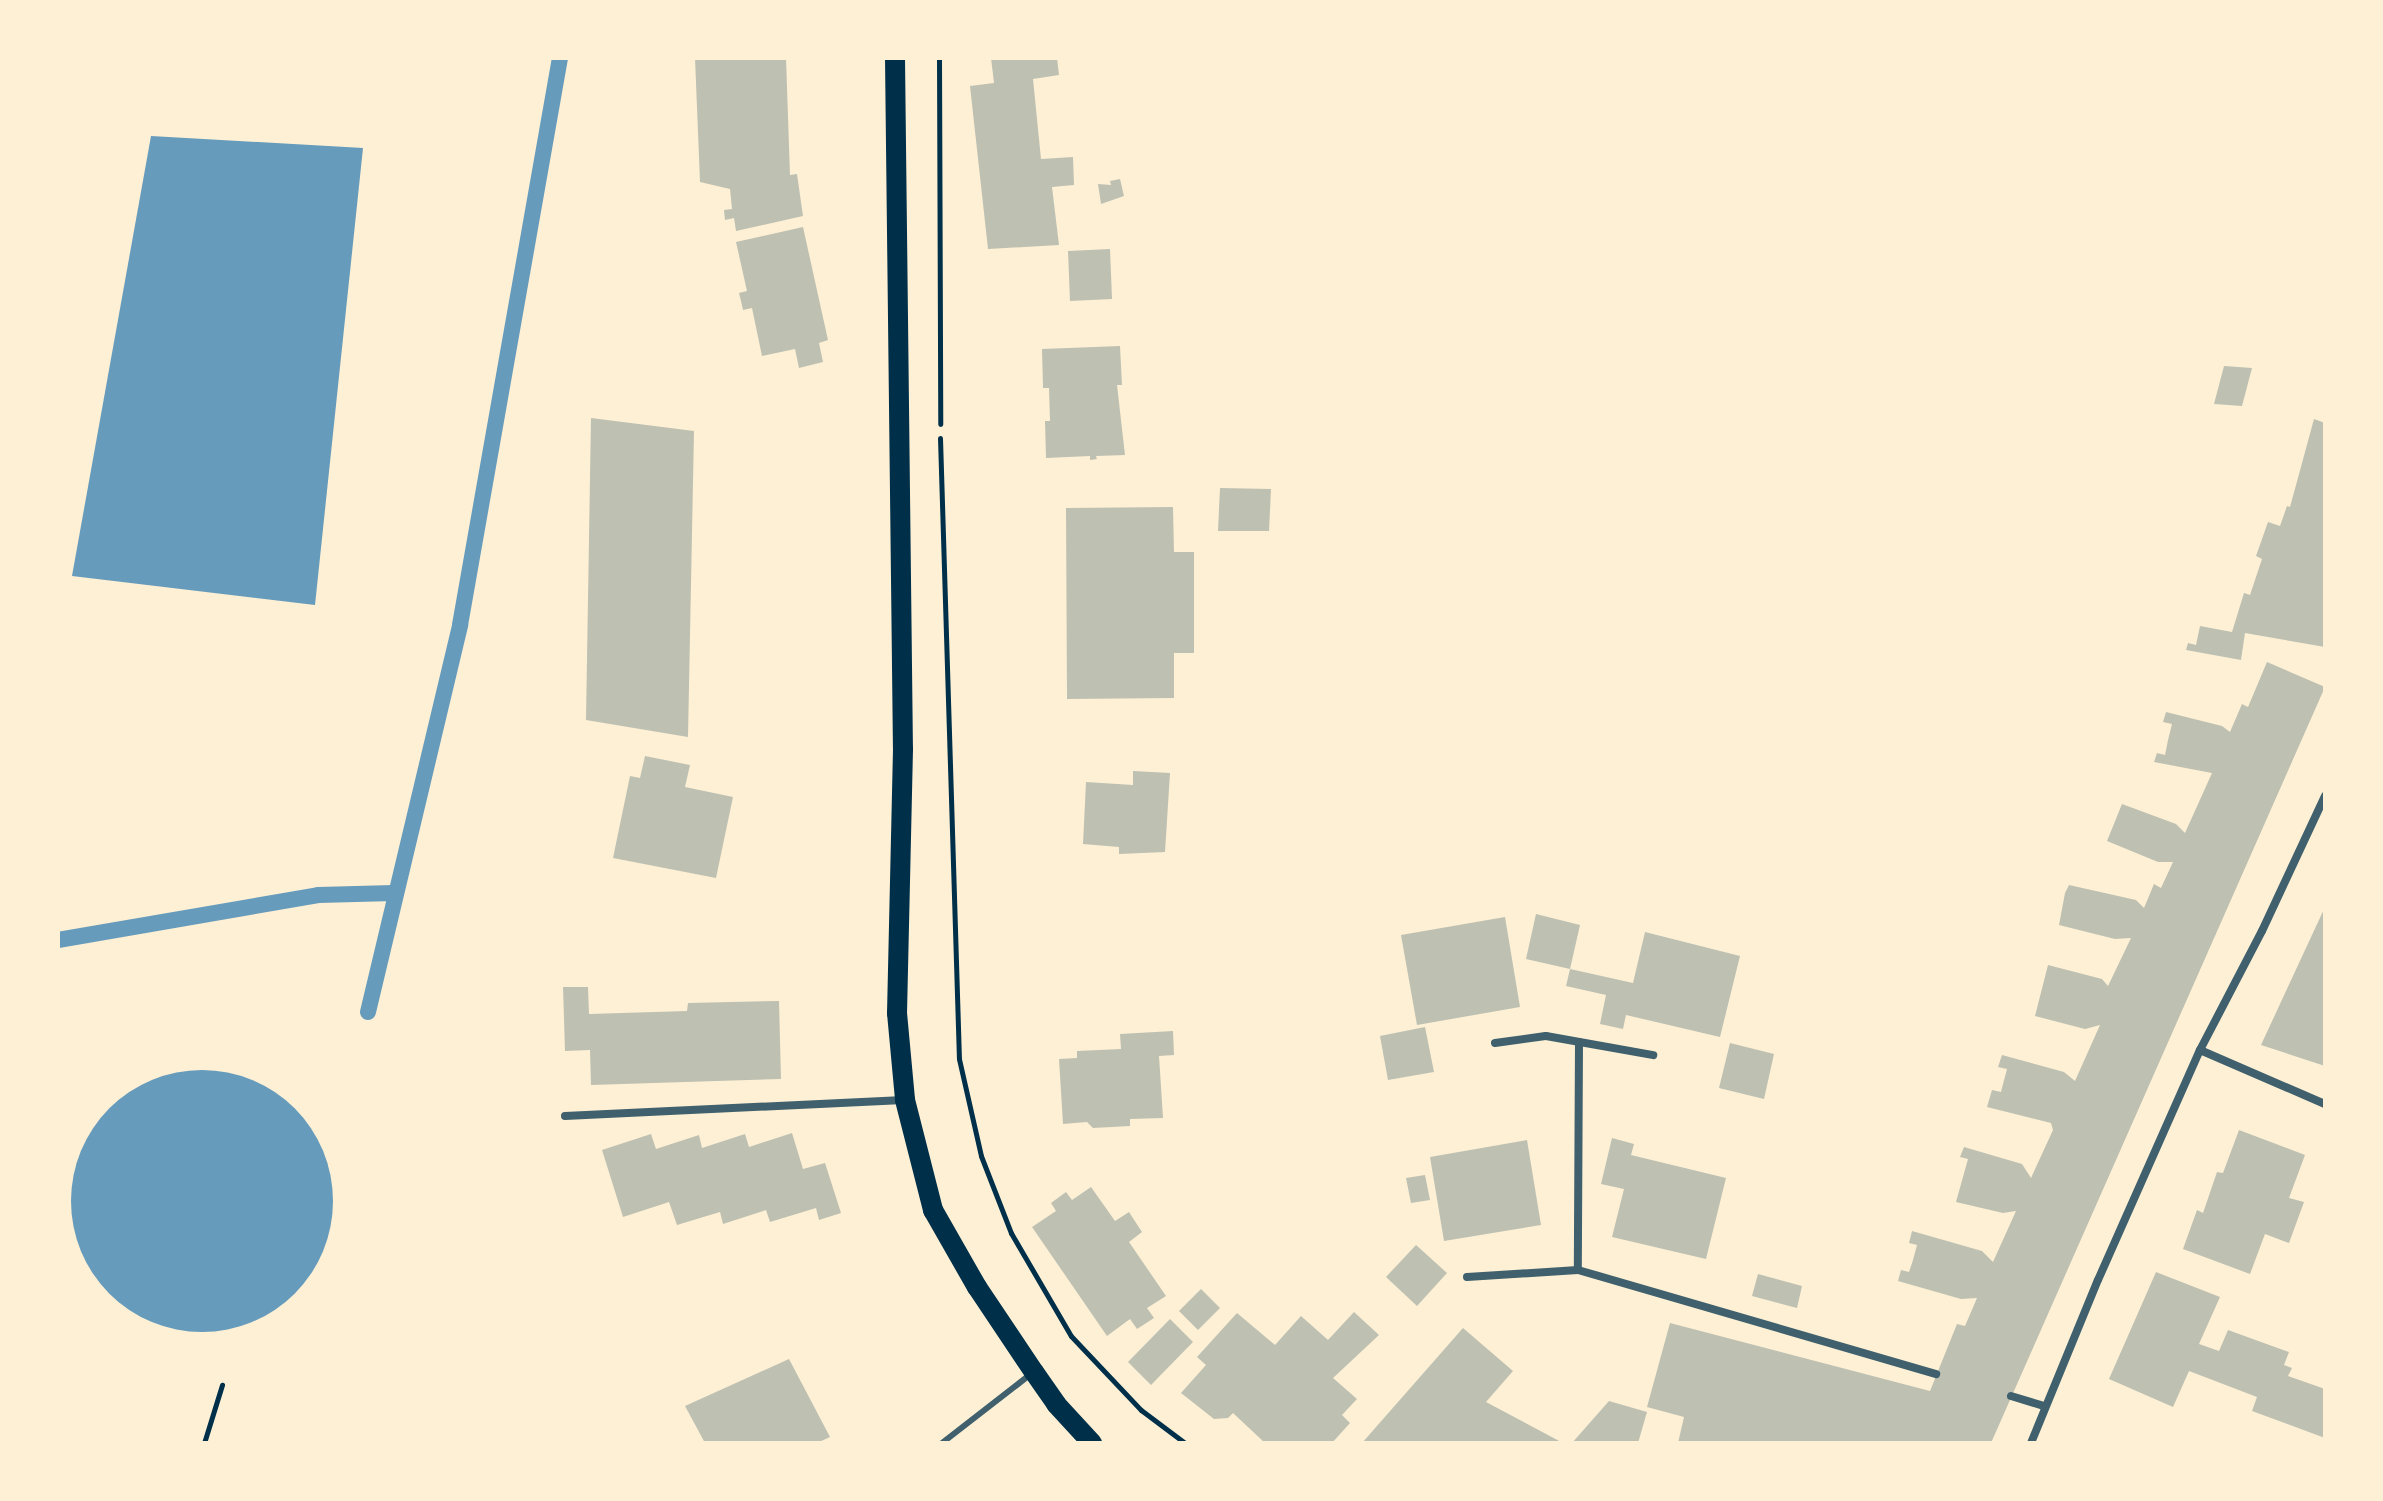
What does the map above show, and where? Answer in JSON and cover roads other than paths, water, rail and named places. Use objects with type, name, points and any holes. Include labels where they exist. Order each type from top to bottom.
[{"type":"main road","points":[[895,58],[903,749],[897,1013],[905,1100],[933,1210],[977,1287],[1034,1372],[1056,1404],[1092,1443]]},
{"type":"street","points":[[2031,1443],[2043,1406],[2200,1050],[2262,931],[2325,796]]},
{"type":"street","points":[[1495,1043],[1546,1036],[1653,1055]]},
{"type":"street","points":[[1578,1270],[1579,1042]]},
{"type":"street","points":[[2200,1050],[2325,1104]]},
{"type":"street","points":[[565,1116],[905,1100]]},
{"type":"street","points":[[1467,1277],[1578,1270],[1936,1374]]},
{"type":"street","points":[[2011,1396],[2043,1406]]},
{"type":"lane","points":[[942,1443],[1034,1372]]},
{"type":"water","points":[[151,136],[363,148],[315,605],[72,576]]},
{"type":"water","points":[[189,1070],[215,1070],[240,1075],[264,1085],[295,1108],[318,1139],[328,1163],[333,1201],[328,1239],[318,1263],[295,1294],[264,1317],[240,1327],[215,1332],[189,1332],[164,1327],[140,1317],[119,1303],[100,1284],[86,1263],[76,1239],[71,1214],[71,1188],[76,1163],[86,1139],[100,1118],[119,1099],[140,1085],[164,1075]]},
{"type":"waterway","points":[[368,1012],[460,625],[560,58]]},
{"type":"waterway","points":[[58,940],[318,895],[394,893]]}]
